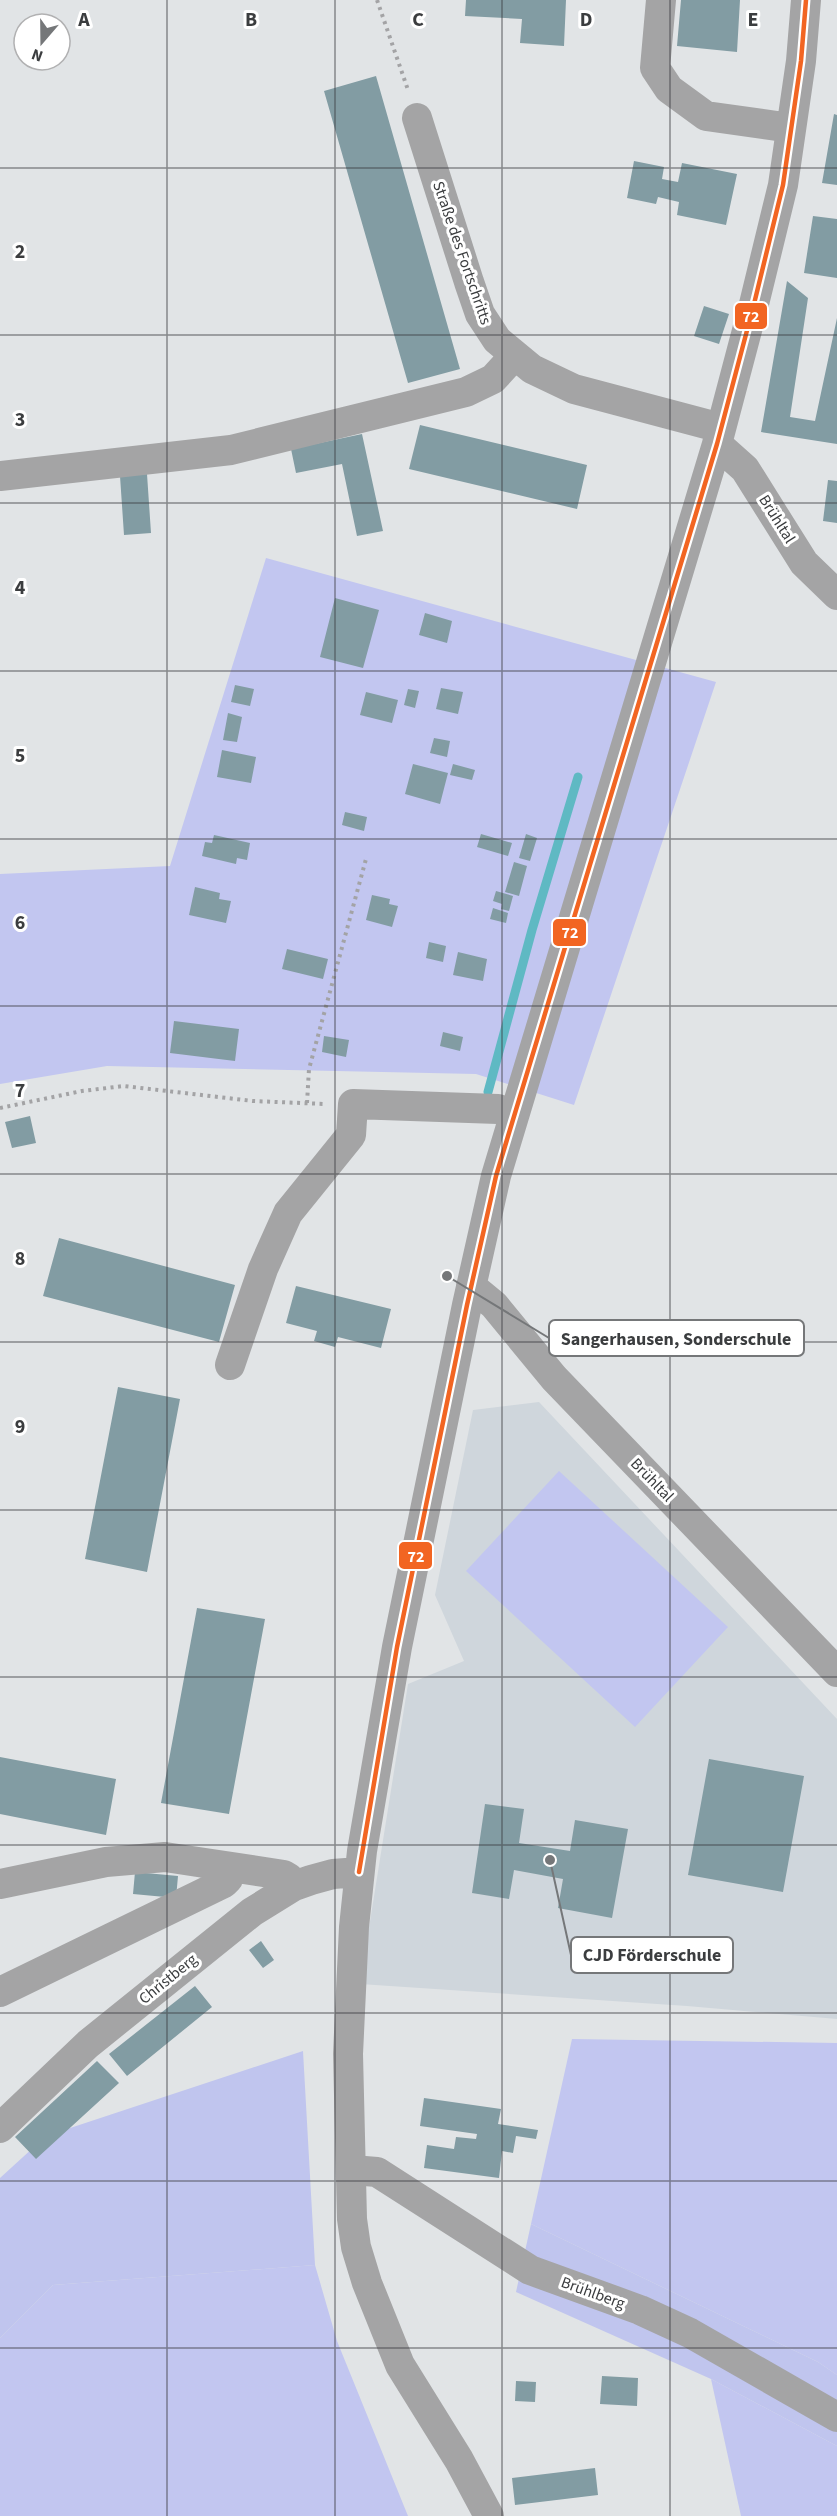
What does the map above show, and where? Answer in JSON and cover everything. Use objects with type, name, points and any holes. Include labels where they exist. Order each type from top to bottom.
[{"type":"street","points":[[661,0],[655,68],[669,89],[706,117],[791,128]]},
{"type":"street","points":[[489,2516],[455,2453],[410,2385],[392,2346],[356,2247],[352,2219],[348,2054],[354,1934],[360,1872],[397,1647],[471,1286],[496,1176],[719,436],[782,192],[806,0]]},
{"type":"street","name":"Straße des Fortschritts","points":[[417,118],[480,314],[490,333],[514,356],[544,377],[719,436]]},
{"type":"street","points":[[0,476],[231,450],[471,390],[493,379],[514,356]]},
{"type":"street","name":"Brühltal","points":[[719,436],[745,469],[804,563],[837,595]]},
{"type":"street","points":[[230,1365],[263,1269],[288,1213],[351,1135],[353,1104],[498,1109],[513,1114]]},
{"type":"street","name":"Brühltal","points":[[471,1286],[494,1305],[554,1378],[837,1672]]},
{"type":"street","points":[[0,1884],[106,1862],[165,1857],[284,1875],[290,1878],[294,1886]]},
{"type":"street","points":[[0,1992],[224,1884],[228,1879],[230,1868]]},
{"type":"street","name":"Christberg","points":[[0,2128],[88,2044],[244,1918],[294,1886],[333,1874],[360,1872]]},
{"type":"street","name":"Brühlberg","points":[[352,2170],[376,2172],[530,2270],[640,2310],[690,2333],[837,2417]]},
{"type":"path","points":[[377,0],[417,118]]},
{"type":"path","points":[[307,1103],[309,1069],[366,859]]},
{"type":"path","points":[[0,1108],[82,1091],[124,1086],[253,1101],[353,1104]]},
{"type":"shaded area","points":[[266,558],[716,682],[574,1105],[476,1074],[107,1066],[0,1084],[0,874],[170,866]]},
{"type":"shaded area","points":[[539,1402],[837,1719],[837,2019],[687,2006],[360,1984],[408,1684],[464,1661],[435,1595],[473,1410]]},
{"type":"shaded area","points":[[559,1471],[728,1627],[635,1727],[466,1571]]},
{"type":"shaded area","points":[[572,2039],[837,2043],[837,2375],[818,2362],[531,2224]]},
{"type":"shaded area","points":[[303,2051],[315,2265],[53,2285],[0,2338],[0,2178],[46,2136]]},
{"type":"shaded area","points":[[531,2224],[818,2362],[837,2375],[837,2446],[711,2379],[516,2292]]},
{"type":"shaded area","points":[[315,2265],[337,2341],[408,2516],[0,2516],[0,2338],[53,2285]]},
{"type":"shaded area","points":[[711,2379],[837,2446],[837,2516],[741,2516]]},
{"type":"building","points":[[466,0],[566,0],[564,46],[520,43],[522,19],[465,16]]},
{"type":"building","points":[[681,0],[740,0],[737,52],[677,46]]},
{"type":"building","points":[[376,76],[460,369],[408,383],[324,91]]},
{"type":"building","points":[[834,114],[837,115],[837,185],[822,183]]},
{"type":"building","points":[[634,161],[664,167],[662,179],[678,182],[682,163],[737,174],[726,225],[677,215],[679,202],[658,197],[656,204],[627,198]]},
{"type":"building","points":[[813,216],[837,219],[837,278],[804,273]]},
{"type":"building","points":[[787,281],[808,298],[790,417],[815,421],[837,318],[837,444],[761,432]]},
{"type":"building","points":[[704,306],[729,314],[719,344],[694,336]]},
{"type":"building","points":[[420,425],[587,465],[577,509],[409,469]]},
{"type":"building","points":[[362,434],[383,531],[357,536],[342,464],[296,473],[291,449]]},
{"type":"building","points":[[147,474],[151,533],[124,535],[120,476]]},
{"type":"building","points":[[828,480],[837,481],[837,523],[823,521]]},
{"type":"building","points":[[335,598],[379,610],[363,668],[320,657]]},
{"type":"building","points":[[425,613],[452,621],[447,643],[419,635]]},
{"type":"building","points":[[235,685],[254,689],[250,706],[231,702]]},
{"type":"building","points":[[441,688],[463,692],[458,714],[436,709]]},
{"type":"building","points":[[408,689],[419,691],[415,708],[404,705]]},
{"type":"building","points":[[366,692],[398,700],[392,723],[360,715]]},
{"type":"building","points":[[228,713],[242,717],[237,742],[223,740]]},
{"type":"building","points":[[434,738],[450,741],[447,757],[430,753]]},
{"type":"building","points":[[222,750],[256,757],[251,783],[217,777]]},
{"type":"building","points":[[413,764],[448,773],[440,804],[405,794]]},
{"type":"building","points":[[453,764],[475,770],[472,780],[450,775]]},
{"type":"building","points":[[345,812],[367,817],[364,831],[342,825]]},
{"type":"building","points":[[481,834],[512,843],[508,856],[477,847]]},
{"type":"building","points":[[526,834],[537,838],[530,861],[519,858]]},
{"type":"building","points":[[214,835],[250,843],[247,860],[237,858],[236,864],[202,856],[205,842],[212,843]]},
{"type":"building","points":[[514,862],[527,866],[519,896],[505,892]]},
{"type":"building","points":[[195,887],[220,893],[219,899],[231,901],[226,923],[189,915]]},
{"type":"building","points":[[496,891],[513,896],[509,911],[501,909],[502,904],[493,901]]},
{"type":"building","points":[[372,895],[390,899],[389,904],[398,906],[392,927],[366,920]]},
{"type":"building","points":[[493,908],[508,913],[506,923],[490,919]]},
{"type":"building","points":[[429,942],[446,946],[443,962],[426,958]]},
{"type":"building","points":[[287,949],[328,959],[323,979],[282,969]]},
{"type":"building","points":[[458,952],[487,959],[483,981],[453,975]]},
{"type":"building","points":[[174,1021],[239,1029],[235,1061],[170,1053]]},
{"type":"building","points":[[443,1032],[463,1037],[460,1051],[440,1046]]},
{"type":"building","points":[[324,1036],[349,1040],[346,1057],[322,1052]]},
{"type":"building","points":[[30,1116],[36,1143],[12,1148],[5,1122]]},
{"type":"building","points":[[59,1238],[235,1285],[219,1342],[43,1296]]},
{"type":"building","points":[[296,1286],[391,1309],[381,1348],[338,1337],[335,1347],[314,1341],[317,1331],[286,1323]]},
{"type":"building","points":[[118,1387],[180,1399],[147,1572],[85,1559]]},
{"type":"building","points":[[197,1608],[265,1619],[229,1814],[161,1803]]},
{"type":"building","points":[[0,1757],[116,1779],[106,1835],[0,1814]]},
{"type":"building","points":[[709,1759],[804,1776],[783,1892],[688,1875]]},
{"type":"building","points":[[485,1804],[524,1809],[519,1843],[570,1851],[575,1820],[628,1829],[612,1918],[558,1908],[563,1879],[514,1870],[509,1899],[472,1893]]},
{"type":"building","points":[[135,1872],[178,1876],[176,1898],[133,1894]]},
{"type":"building","points":[[261,1941],[274,1960],[263,1968],[249,1950]]},
{"type":"building","points":[[195,1986],[212,2007],[127,2076],[109,2054]]},
{"type":"building","points":[[97,2061],[119,2083],[36,2159],[15,2137]]},
{"type":"building","points":[[424,2098],[501,2109],[498,2124],[538,2130],[536,2139],[516,2136],[513,2153],[502,2151],[499,2178],[424,2168],[427,2145],[454,2149],[456,2137],[476,2139],[477,2134],[420,2126]]},
{"type":"building","points":[[602,2376],[638,2378],[637,2406],[600,2404]]},
{"type":"building","points":[[516,2381],[536,2382],[535,2402],[515,2401]]},
{"type":"building","points":[[595,2468],[598,2495],[515,2505],[512,2478]]},
{"type":"waterway","points":[[488,1092],[532,930],[578,777]]},
{"type":"transit line","name":"72","points":[[359,1872],[397,1647],[467,1305],[496,1176],[717,444],[754,304],[783,185],[801,61],[806,0]]},
{"type":"place","name":"Sangerhausen, Sonderschule","points":[[447,1276]]},
{"type":"place","name":"CJD Förderschule","points":[[550,1860]]}]
